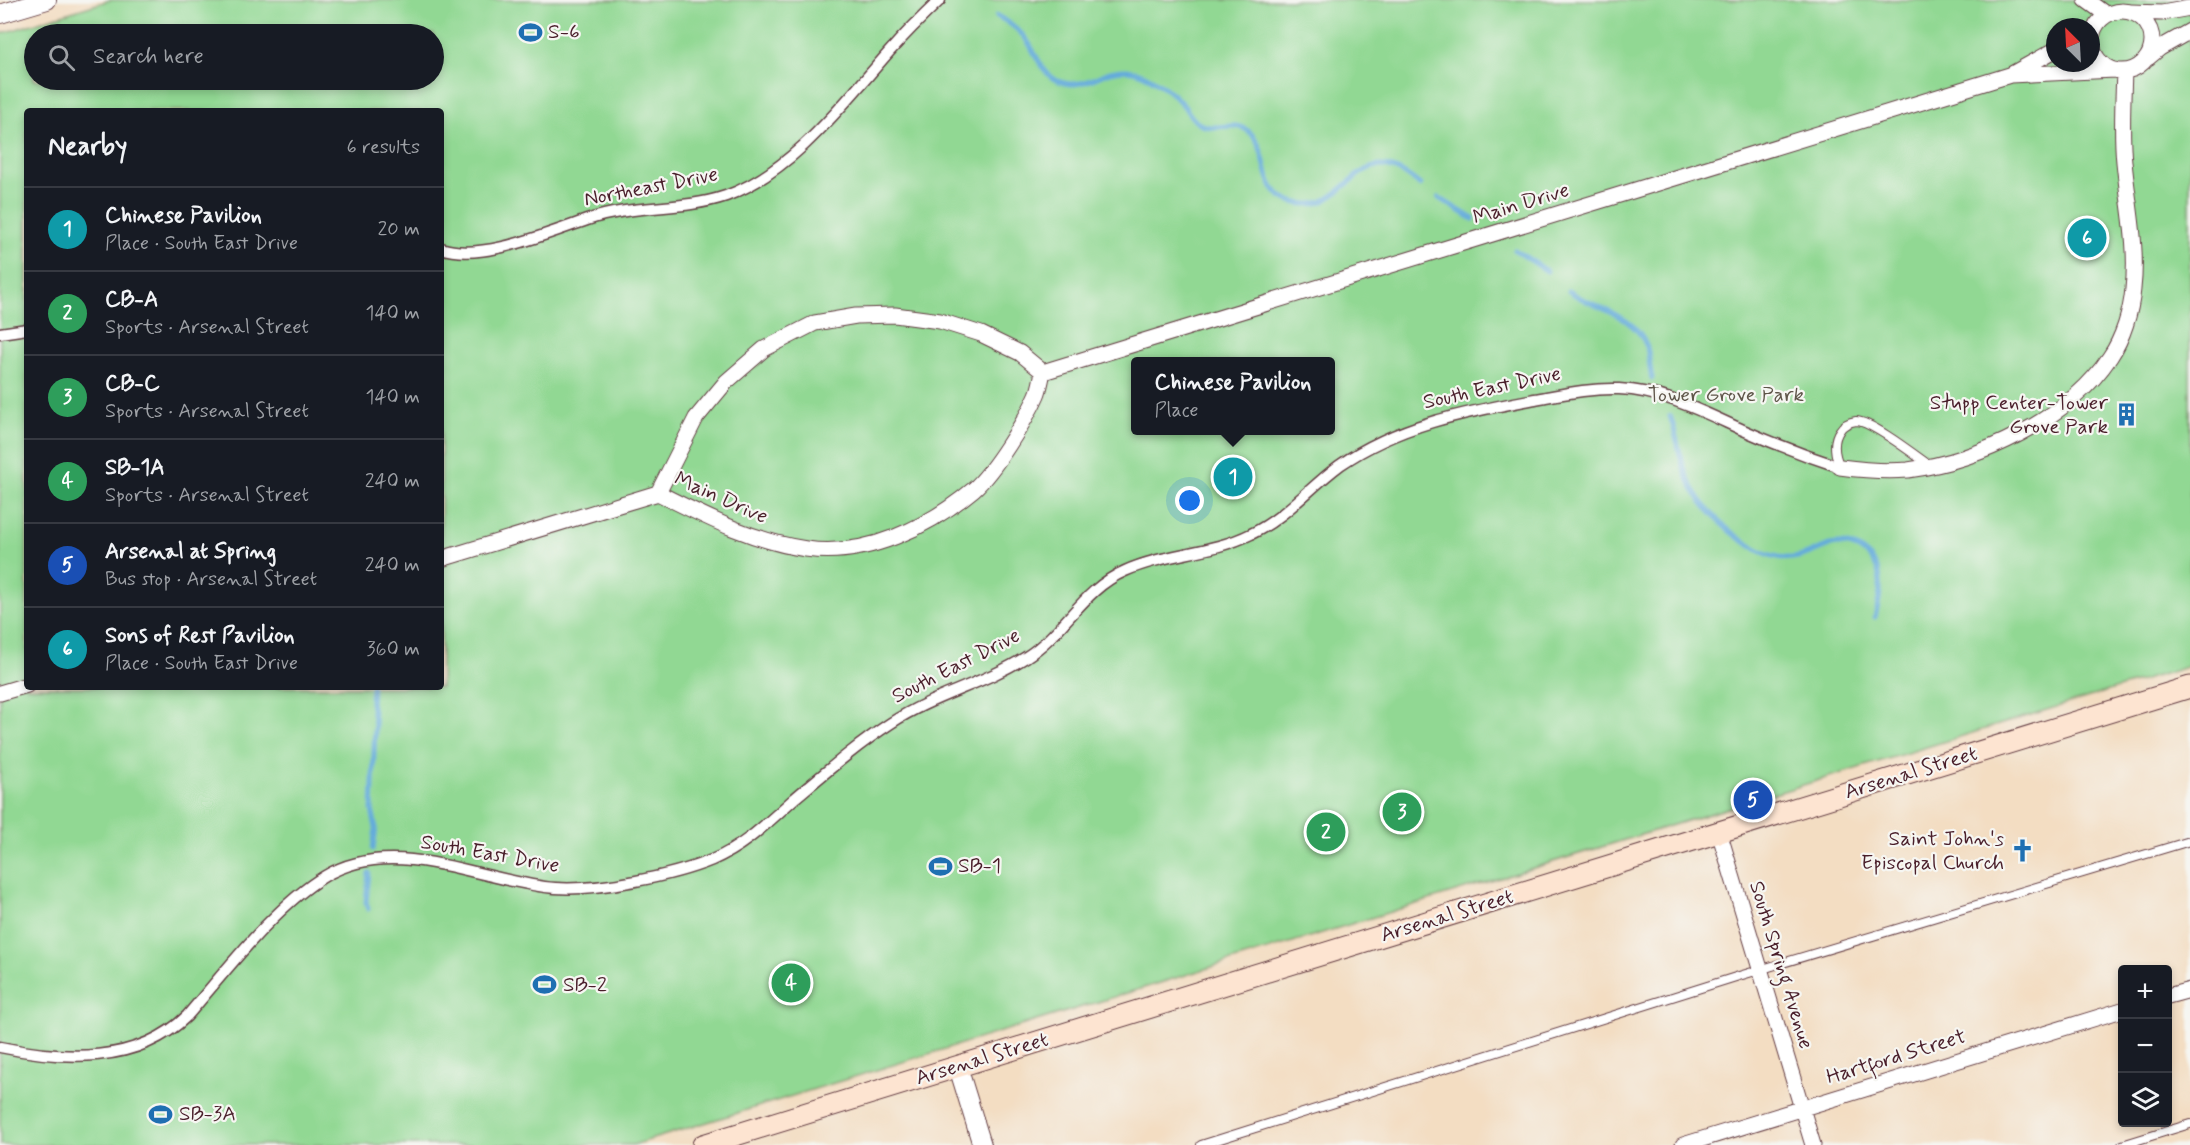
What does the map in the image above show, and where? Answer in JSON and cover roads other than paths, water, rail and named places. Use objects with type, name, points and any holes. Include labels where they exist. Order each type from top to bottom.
[{"type":"main road","name":"Arsenal Street","points":[[703,1145],[2190,687]]},
{"type":"street","points":[[0,14],[47,0]]},
{"type":"street","name":"Northeast Drive","points":[[444,248],[470,251],[494,249],[604,214],[706,201],[746,187],[765,176],[841,109],[888,53],[940,0]]},
{"type":"street","points":[[2086,0],[2099,18]]},
{"type":"street","points":[[2100,20],[2123,11],[2162,13],[2190,8]]},
{"type":"street","points":[[2123,11],[2136,14],[2150,29],[2152,45],[2143,62]]},
{"type":"street","name":"Main Drive","points":[[2010,75],[2120,70],[2137,67],[2160,48],[2190,31]]},
{"type":"street","name":"Main Drive","points":[[1043,372],[2010,75],[2046,55]]},
{"type":"street","points":[[2100,61],[2104,65],[2120,70]]},
{"type":"street","name":"South East Drive","points":[[0,1047],[54,1056],[84,1057],[113,1053],[159,1038],[176,1027],[187,1016],[282,911],[325,876],[355,863],[383,860],[429,863],[560,888],[589,886],[674,873],[718,857],[751,838],[841,759],[896,719],[999,673],[1029,655],[1109,578],[1149,561],[1230,543],[1256,533],[1279,517],[1341,465],[1403,430],[1429,421],[1462,412],[1590,389],[1644,391],[1670,398],[1777,445],[1840,467],[1866,470],[1906,470],[1977,453],[2040,421],[2084,387],[2104,366],[2116,347],[2130,308],[2135,261],[2123,150],[2120,70]]},
{"type":"street","name":"Main Drive","points":[[658,493],[696,418],[726,382],[764,349],[815,323],[856,315],[885,315],[940,321],[981,334],[1020,353],[1043,372]]},
{"type":"street","points":[[0,333],[24,329]]},
{"type":"street","name":"Main Drive","points":[[444,558],[658,493],[719,524],[769,542],[809,550],[853,549],[892,538],[934,518],[975,488],[1007,447],[1038,393],[1043,372]]},
{"type":"street","points":[[0,693],[24,686]]},
{"type":"street","name":"South Spring Avenue","points":[[1719,832],[1814,1145]]},
{"type":"street","points":[[2172,995],[2190,990]]},
{"type":"street","name":"Hartford Street","points":[[1683,1145],[2118,1011]]},
{"type":"street","points":[[958,1067],[982,1145]]},
{"type":"lane","points":[[1840,467],[1836,456],[1836,436],[1843,426],[1856,421],[1870,425],[1930,466]]},
{"type":"lane","points":[[1201,1145],[1761,970],[2190,841]]},
{"type":"lane","points":[[2122,1145],[2190,1124]]},
{"type":"waterway","points":[[997,16],[1021,34],[1044,69],[1058,81],[1077,84],[1118,70],[1143,74],[1179,100],[1198,123],[1210,127],[1235,126],[1247,130],[1255,138],[1260,148],[1269,180],[1274,189],[1281,197],[1293,202],[1312,204],[1328,198],[1366,170],[1380,166],[1398,170],[1420,185]]},
{"type":"waterway","points":[[1439,198],[1473,219]]},
{"type":"waterway","points":[[1515,250],[1547,271]]},
{"type":"waterway","points":[[1569,291],[1613,313],[1633,326],[1646,345],[1652,378]]},
{"type":"waterway","points":[[1670,416],[1687,477],[1701,501],[1720,522],[1753,547],[1777,557],[1797,557],[1826,546],[1840,544],[1864,552],[1875,565],[1880,581],[1875,617]]},
{"type":"waterway","points":[[372,690],[371,702],[375,724],[372,810],[376,828],[373,849]]},
{"type":"waterway","points":[[368,909],[366,902],[369,873]]},
{"type":"place","name":"S-6","points":[[530,32]]},
{"type":"place","name":"Sons of Rest Pavilion","points":[[2087,238]]},
{"type":"place","name":"Stupp Center-Tower Grove Park","points":[[2126,415]]},
{"type":"place","name":"Chinese Pavilion","points":[[1233,477]]},
{"type":"place","name":"Arsenal at Spring","points":[[1753,800]]},
{"type":"place","name":"CB-C","points":[[1402,812]]},
{"type":"place","name":"CB-A","points":[[1326,832]]},
{"type":"place","name":"Saint John's Episcopal Church","points":[[2022,851]]},
{"type":"place","name":"SB-1","points":[[940,866]]},
{"type":"place","name":"SB-1A","points":[[791,983]]},
{"type":"place","name":"SB-2","points":[[545,985]]},
{"type":"place","name":"SB-3A","points":[[161,1114]]},
{"type":"park label","name":"Tower Grove Park","points":[[1726,395]]}]
